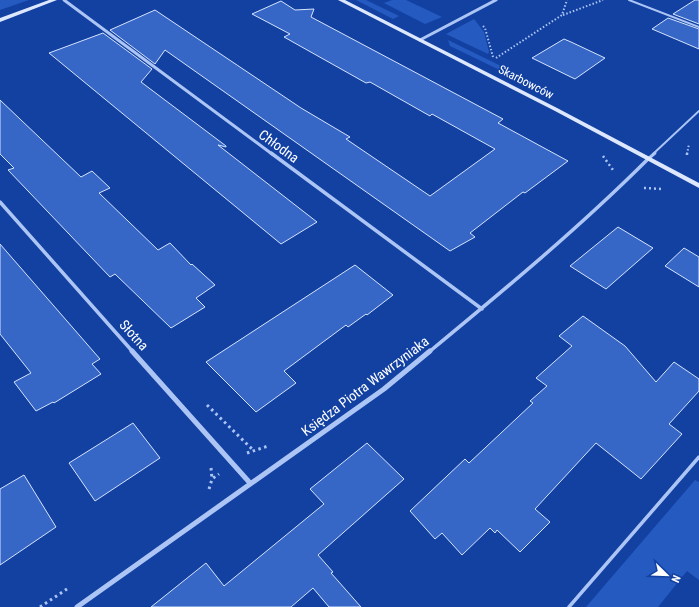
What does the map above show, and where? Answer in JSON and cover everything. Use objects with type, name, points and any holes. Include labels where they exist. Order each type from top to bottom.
[{"type":"street","points":[[0,20],[54,0]]},
{"type":"street","name":"Chłodna","points":[[64,0],[482,309]]},
{"type":"street","name":"Skarbowców","points":[[341,0],[699,186]]},
{"type":"street","points":[[420,40],[496,0]]},
{"type":"street","name":"Księdza Piotra Wawrzyniaka","points":[[77,607],[384,389],[482,309],[620,186],[648,159]]},
{"type":"street","name":"Słotna","points":[[0,202],[250,484]]},
{"type":"lane","points":[[630,0],[699,27]]},
{"type":"lane","points":[[648,159],[699,111]]},
{"type":"lane","points":[[569,607],[699,457]]},
{"type":"path","points":[[562,15],[567,0]]},
{"type":"path","points":[[468,15],[476,19],[485,28],[494,59],[562,15],[603,0]]},
{"type":"shaded area","points":[[0,0],[29,0],[0,10]]},
{"type":"shaded area","points":[[356,0],[366,0],[399,16],[393,19]]},
{"type":"shaded area","points":[[392,0],[406,0],[442,17],[425,24],[384,3]]},
{"type":"shaded area","points":[[474,19],[484,32],[489,52],[488,54],[446,34]]},
{"type":"shaded area","points":[[448,40],[519,75],[514,77],[450,46]]},
{"type":"shaded area","points":[[695,480],[699,482],[699,580],[687,571],[658,607],[586,607]]},
{"type":"building","points":[[695,0],[699,0],[699,24],[673,14]]},
{"type":"building","points":[[281,1],[295,10],[314,9],[311,17],[503,119],[498,123],[568,161],[525,193],[523,192],[470,233],[475,237],[450,251],[165,50],[155,64],[110,30],[155,10],[301,108],[350,137],[346,139],[430,196],[495,149],[432,114],[430,116],[370,82],[366,83],[284,37],[290,34],[252,14]]},
{"type":"building","points":[[668,18],[699,29],[699,49],[652,29]]},
{"type":"building","points":[[103,33],[152,69],[141,82],[226,146],[218,145],[317,222],[281,244],[49,53]]},
{"type":"building","points":[[564,39],[605,58],[575,79],[532,58]]},
{"type":"building","points":[[0,100],[81,177],[92,171],[110,188],[99,193],[158,250],[170,243],[191,265],[192,264],[215,285],[196,298],[205,307],[171,328],[115,274],[110,277],[8,170],[14,168],[0,154]]},
{"type":"building","points":[[618,227],[653,248],[606,289],[570,266]]},
{"type":"building","points":[[0,244],[100,359],[92,364],[101,374],[54,403],[53,402],[36,411],[14,382],[31,373],[0,334]]},
{"type":"building","points":[[684,248],[699,257],[699,287],[665,266]]},
{"type":"building","points":[[355,265],[393,295],[367,315],[366,314],[348,327],[346,325],[284,371],[296,383],[256,412],[206,362]]},
{"type":"building","points":[[583,316],[625,346],[656,382],[674,362],[699,379],[699,391],[669,424],[682,434],[641,479],[596,443],[535,509],[550,522],[520,552],[497,530],[495,533],[490,528],[462,555],[442,533],[435,539],[410,511],[465,459],[469,463],[533,403],[530,401],[547,386],[536,378],[572,346],[559,336]]},
{"type":"building","points":[[133,423],[160,458],[95,501],[69,463]]},
{"type":"building","points":[[367,443],[404,479],[318,555],[333,572],[331,573],[361,607],[329,607],[313,588],[291,607],[151,607],[206,563],[224,586],[324,504],[310,489]]},
{"type":"building","points":[[24,475],[56,527],[0,565],[0,489]]}]
